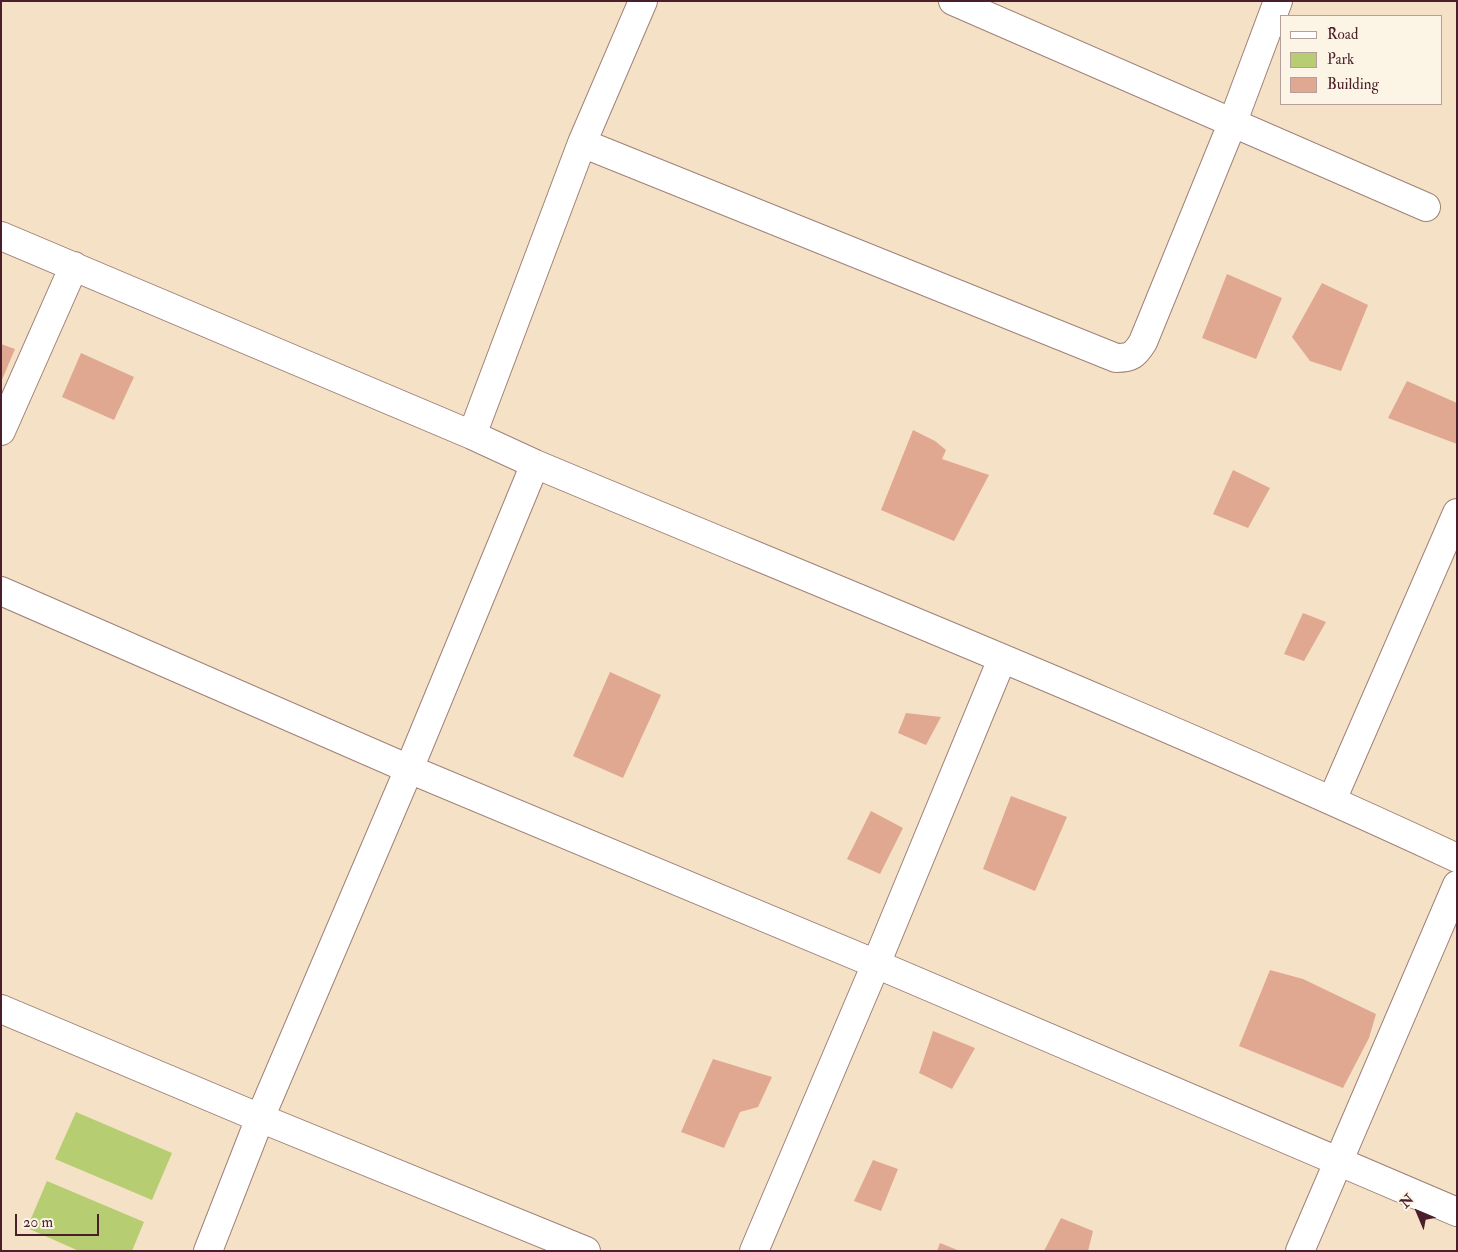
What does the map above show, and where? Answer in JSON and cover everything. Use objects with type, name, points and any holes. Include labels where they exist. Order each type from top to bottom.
[{"type":"street","points":[[472,435],[582,144],[643,1]]},
{"type":"street","points":[[953,1],[1426,207]]},
{"type":"street","points":[[582,144],[1116,358],[1127,358],[1136,353],[1143,342],[1232,124],[1278,1]]},
{"type":"street","points":[[1,236],[472,435],[535,464],[1332,800],[1457,858]]},
{"type":"street","points":[[1,431],[74,266]]},
{"type":"street","points":[[208,1251],[260,1118],[409,769],[535,464]]},
{"type":"street","points":[[1332,800],[1457,513]]},
{"type":"street","points":[[1,591],[409,769],[876,964],[1457,1212]]},
{"type":"street","points":[[754,1251],[1002,660]]},
{"type":"street","points":[[1300,1251],[1457,886]]},
{"type":"street","points":[[1,1009],[260,1118],[586,1251]]},
{"type":"green space","points":[[76,1112],[172,1153],[152,1200],[55,1159]]},
{"type":"green space","points":[[47,1181],[144,1222],[132,1251],[79,1251],[27,1228]]},
{"type":"building","points":[[1227,274],[1282,298],[1256,359],[1202,338]]},
{"type":"building","points":[[1322,283],[1368,305],[1341,371],[1310,361],[1292,337]]},
{"type":"building","points":[[1,344],[15,349],[1,382]]},
{"type":"building","points":[[81,353],[134,377],[114,420],[62,397]]},
{"type":"building","points":[[1407,381],[1457,403],[1457,444],[1388,418]]},
{"type":"building","points":[[913,430],[935,441],[946,450],[942,459],[989,475],[954,541],[881,510]]},
{"type":"building","points":[[1233,470],[1270,488],[1248,528],[1213,514]]},
{"type":"building","points":[[1303,613],[1326,622],[1304,661],[1284,654]]},
{"type":"building","points":[[610,672],[661,695],[623,778],[573,756]]},
{"type":"building","points":[[906,713],[941,717],[926,745],[898,733]]},
{"type":"building","points":[[1011,796],[1067,817],[1035,891],[983,869]]},
{"type":"building","points":[[871,811],[903,828],[880,874],[847,859]]},
{"type":"building","points":[[1270,970],[1303,979],[1376,1014],[1369,1038],[1343,1088],[1239,1046]]},
{"type":"building","points":[[933,1031],[975,1048],[952,1089],[919,1073]]},
{"type":"building","points":[[713,1059],[772,1077],[758,1107],[740,1112],[724,1148],[681,1132]]},
{"type":"building","points":[[873,1160],[898,1169],[881,1211],[854,1201]]},
{"type":"building","points":[[1061,1218],[1093,1231],[1088,1251],[1044,1251]]},
{"type":"building","points":[[940,1243],[960,1251],[937,1251]]}]
